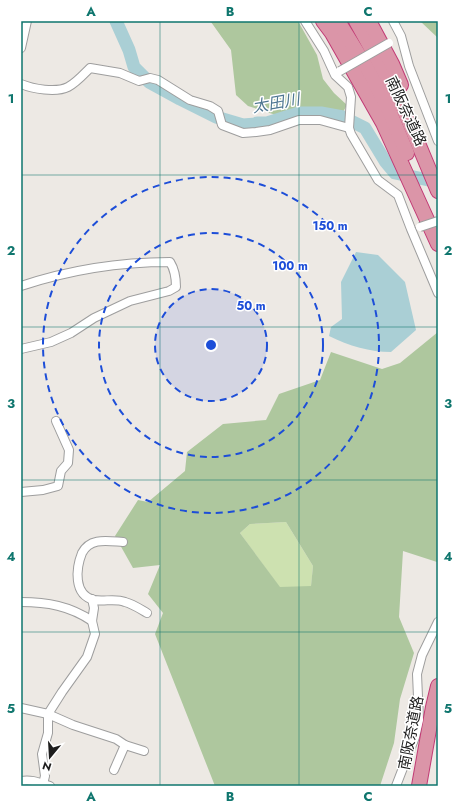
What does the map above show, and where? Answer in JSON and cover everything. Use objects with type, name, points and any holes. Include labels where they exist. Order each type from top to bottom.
[{"type":"highway","points":[[323,21],[332,33],[383,123],[438,244]]},
{"type":"highway","name":"南阪奈道路","points":[[338,21],[370,73],[388,108],[427,204],[438,244]]},
{"type":"highway","name":"南阪奈道路","points":[[356,21],[405,112],[438,191]]},
{"type":"highway","points":[[369,21],[392,64],[411,107],[432,158],[438,179]]},
{"type":"highway","name":"南阪奈道路","points":[[419,786],[438,686]]},
{"type":"street","points":[[21,48],[27,21]]},
{"type":"street","points":[[305,21],[348,87],[351,97],[349,128],[378,180],[398,194],[438,293]]},
{"type":"street","points":[[393,21],[401,36],[409,66],[438,141]]},
{"type":"street","points":[[338,73],[401,36]]},
{"type":"street","points":[[21,84],[30,88],[47,90],[67,88],[90,68],[120,73],[139,81],[150,78],[158,80],[190,100],[210,106],[218,111],[222,125],[243,133],[270,130],[299,120],[320,120],[349,128]]},
{"type":"street","points":[[411,229],[438,221]]},
{"type":"street","points":[[21,286],[98,267],[147,262],[170,262],[175,269],[176,282],[176,287],[169,291],[130,301],[94,318],[71,333],[50,342],[21,349]]},
{"type":"street","points":[[21,492],[43,490],[58,486],[61,471],[68,463],[69,450],[56,421]]},
{"type":"street","points":[[21,781],[34,781],[47,785],[42,754],[48,733],[48,714],[88,657],[95,634],[92,621],[94,608],[92,600],[80,589],[76,572],[78,562],[85,546],[95,541],[106,540],[123,542]]},
{"type":"street","points":[[92,600],[124,601],[147,613]]},
{"type":"street","points":[[21,602],[53,604],[83,615],[92,621]]},
{"type":"street","points":[[396,786],[415,737],[419,720],[417,674],[422,655],[438,622]]},
{"type":"street","points":[[21,708],[48,714],[73,725],[116,739],[125,745],[144,751]]},
{"type":"street","points":[[114,770],[125,745]]},
{"type":"green space","points":[[298,21],[317,55],[323,79],[334,93],[347,105],[343,112],[327,108],[276,115],[248,106],[236,95],[231,50],[211,22]]},
{"type":"green space","points":[[420,21],[438,21],[438,38]]},
{"type":"green space","points":[[438,332],[438,558],[437,562],[403,551],[399,617],[414,653],[400,699],[394,743],[380,786],[215,786],[155,634],[163,613],[148,594],[160,565],[133,568],[115,536],[138,500],[148,502],[185,471],[187,452],[223,424],[266,420],[279,394],[320,380],[331,352],[382,369],[400,363]],"holes":[[[286,522],[313,566],[311,586],[280,587],[240,533],[250,524]]]},
{"type":"green space","points":[[286,522],[313,566],[311,587],[280,588],[240,533],[250,524]]},
{"type":"water","points":[[356,252],[378,255],[405,282],[416,330],[391,352],[360,348],[329,336],[331,327],[342,319],[341,282]]},
{"type":"waterway","name":"太田川","points":[[116,21],[129,50],[134,67],[149,82],[180,99],[216,117],[243,125],[267,123],[299,113],[321,113],[343,117],[365,128],[385,161],[395,173],[438,182]]}]
